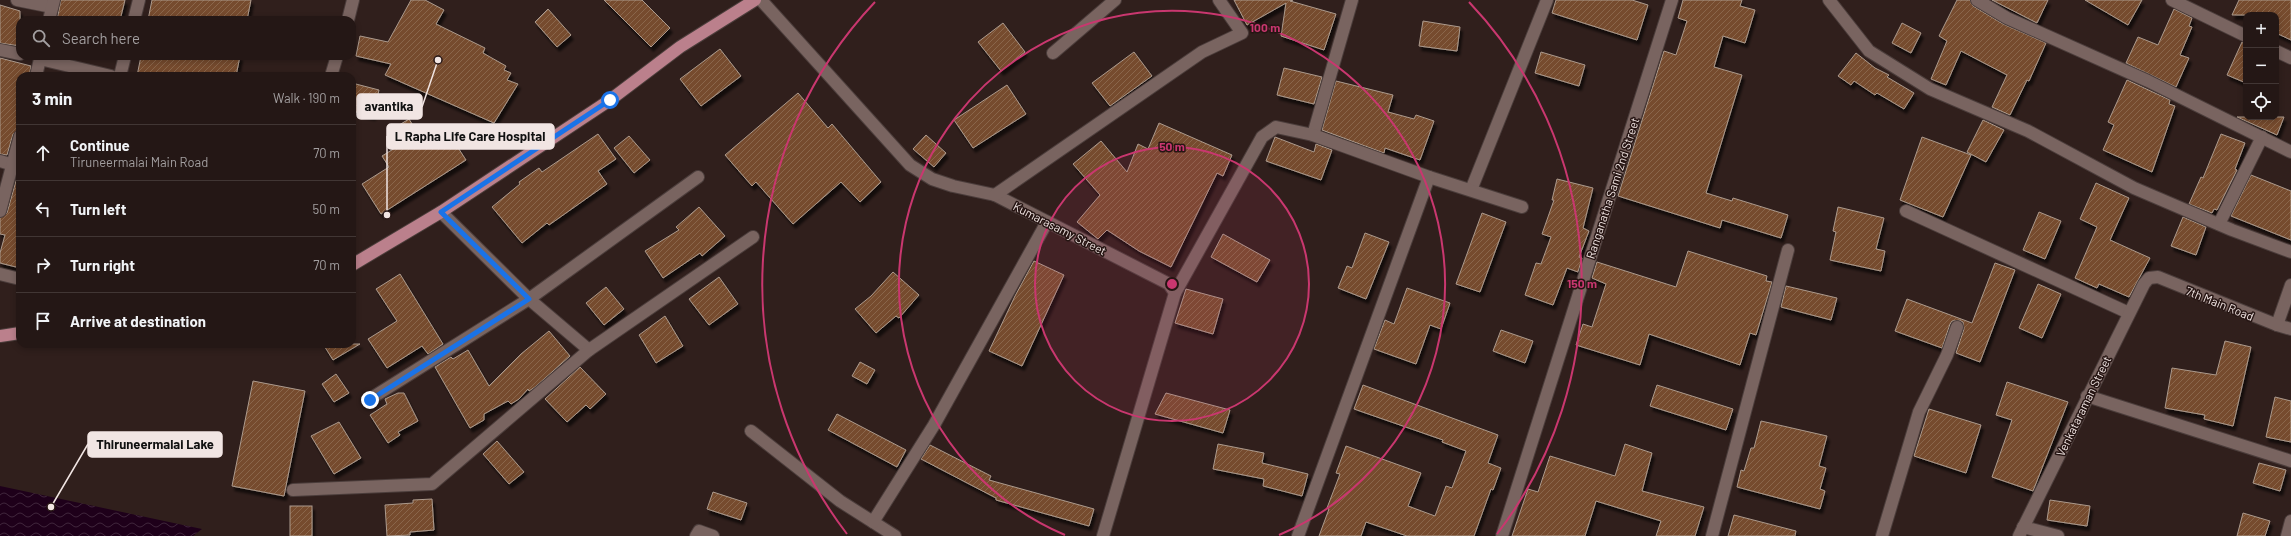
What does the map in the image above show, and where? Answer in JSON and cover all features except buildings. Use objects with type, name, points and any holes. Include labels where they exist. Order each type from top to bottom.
[{"type":"main road","points":[[356,263],[441,212],[610,100],[680,47],[755,0]]},
{"type":"main road","points":[[0,336],[16,334]]},
{"type":"street","points":[[17,0],[53,4],[50,16]]},
{"type":"street","points":[[135,16],[139,0]]},
{"type":"street","points":[[349,16],[354,0]]},
{"type":"street","name":"Kumarasamy Street","points":[[762,0],[910,165],[932,179],[953,186],[995,195],[1169,284],[1175,293]]},
{"type":"street","points":[[1053,53],[1115,0]]},
{"type":"street","points":[[995,195],[1202,52],[1242,33],[1219,0]]},
{"type":"street","points":[[1313,135],[1352,0]]},
{"type":"street","points":[[1471,190],[1547,0]]},
{"type":"street","name":"Ranganatha Sami 2nd Street","points":[[1502,536],[1672,0]]},
{"type":"street","points":[[1829,0],[1869,51],[1930,89],[2028,131],[2134,188],[2219,224],[2291,252]]},
{"type":"street","points":[[1977,0],[2007,18],[2148,81],[2291,152]]},
{"type":"street","points":[[2172,0],[2243,35]]},
{"type":"street","points":[[0,50],[16,53]]},
{"type":"street","points":[[2279,52],[2291,58]]},
{"type":"street","points":[[37,72],[40,60]]},
{"type":"street","points":[[49,60],[95,72]]},
{"type":"street","points":[[121,72],[124,60]]},
{"type":"street","points":[[332,72],[336,60]]},
{"type":"street","points":[[1103,536],[1175,293],[1262,137],[1276,128],[1313,135],[1429,177],[1522,207]]},
{"type":"street","points":[[2219,224],[2262,137]]},
{"type":"street","points":[[0,161],[16,166],[0,211]]},
{"type":"street","points":[[370,400],[529,299],[698,177]]},
{"type":"street","points":[[1298,536],[1429,177]]},
{"type":"street","points":[[1906,211],[2129,313]]},
{"type":"street","points":[[441,212],[529,299],[589,350]]},
{"type":"street","points":[[873,522],[934,425],[1047,222]]},
{"type":"street","points":[[293,490],[432,484],[589,350],[753,237]]},
{"type":"street","points":[[1712,536],[1788,250]]},
{"type":"street","points":[[0,274],[16,278]]},
{"type":"street","name":"7th Main Road","points":[[2149,278],[2158,277],[2277,325],[2291,329]]},
{"type":"street","name":"Venkataraman Street","points":[[2021,532],[2087,396],[2144,284],[2149,278]]},
{"type":"street","points":[[2277,325],[2291,285]]},
{"type":"street","points":[[1882,536],[1919,412],[1947,355],[1957,327]]},
{"type":"street","points":[[2087,396],[2291,461]]},
{"type":"street","points":[[751,431],[840,501],[895,536]]},
{"type":"street","points":[[2287,536],[2291,521]]},
{"type":"street","points":[[696,536],[699,531],[713,536]]},
{"type":"street","points":[[2021,532],[2058,536]]},
{"type":"water","points":[[0,486],[202,529],[193,536],[0,536]]},
{"type":"place","name":"avantika","points":[[438,60]]},
{"type":"place","name":"L Rapha Life Care Hospital","points":[[387,215]]},
{"type":"place","name":"Thiruneermalai Lake","points":[[51,507]]},
{"type":"route","points":[[370,400],[529,299],[441,212],[610,100]]}]
